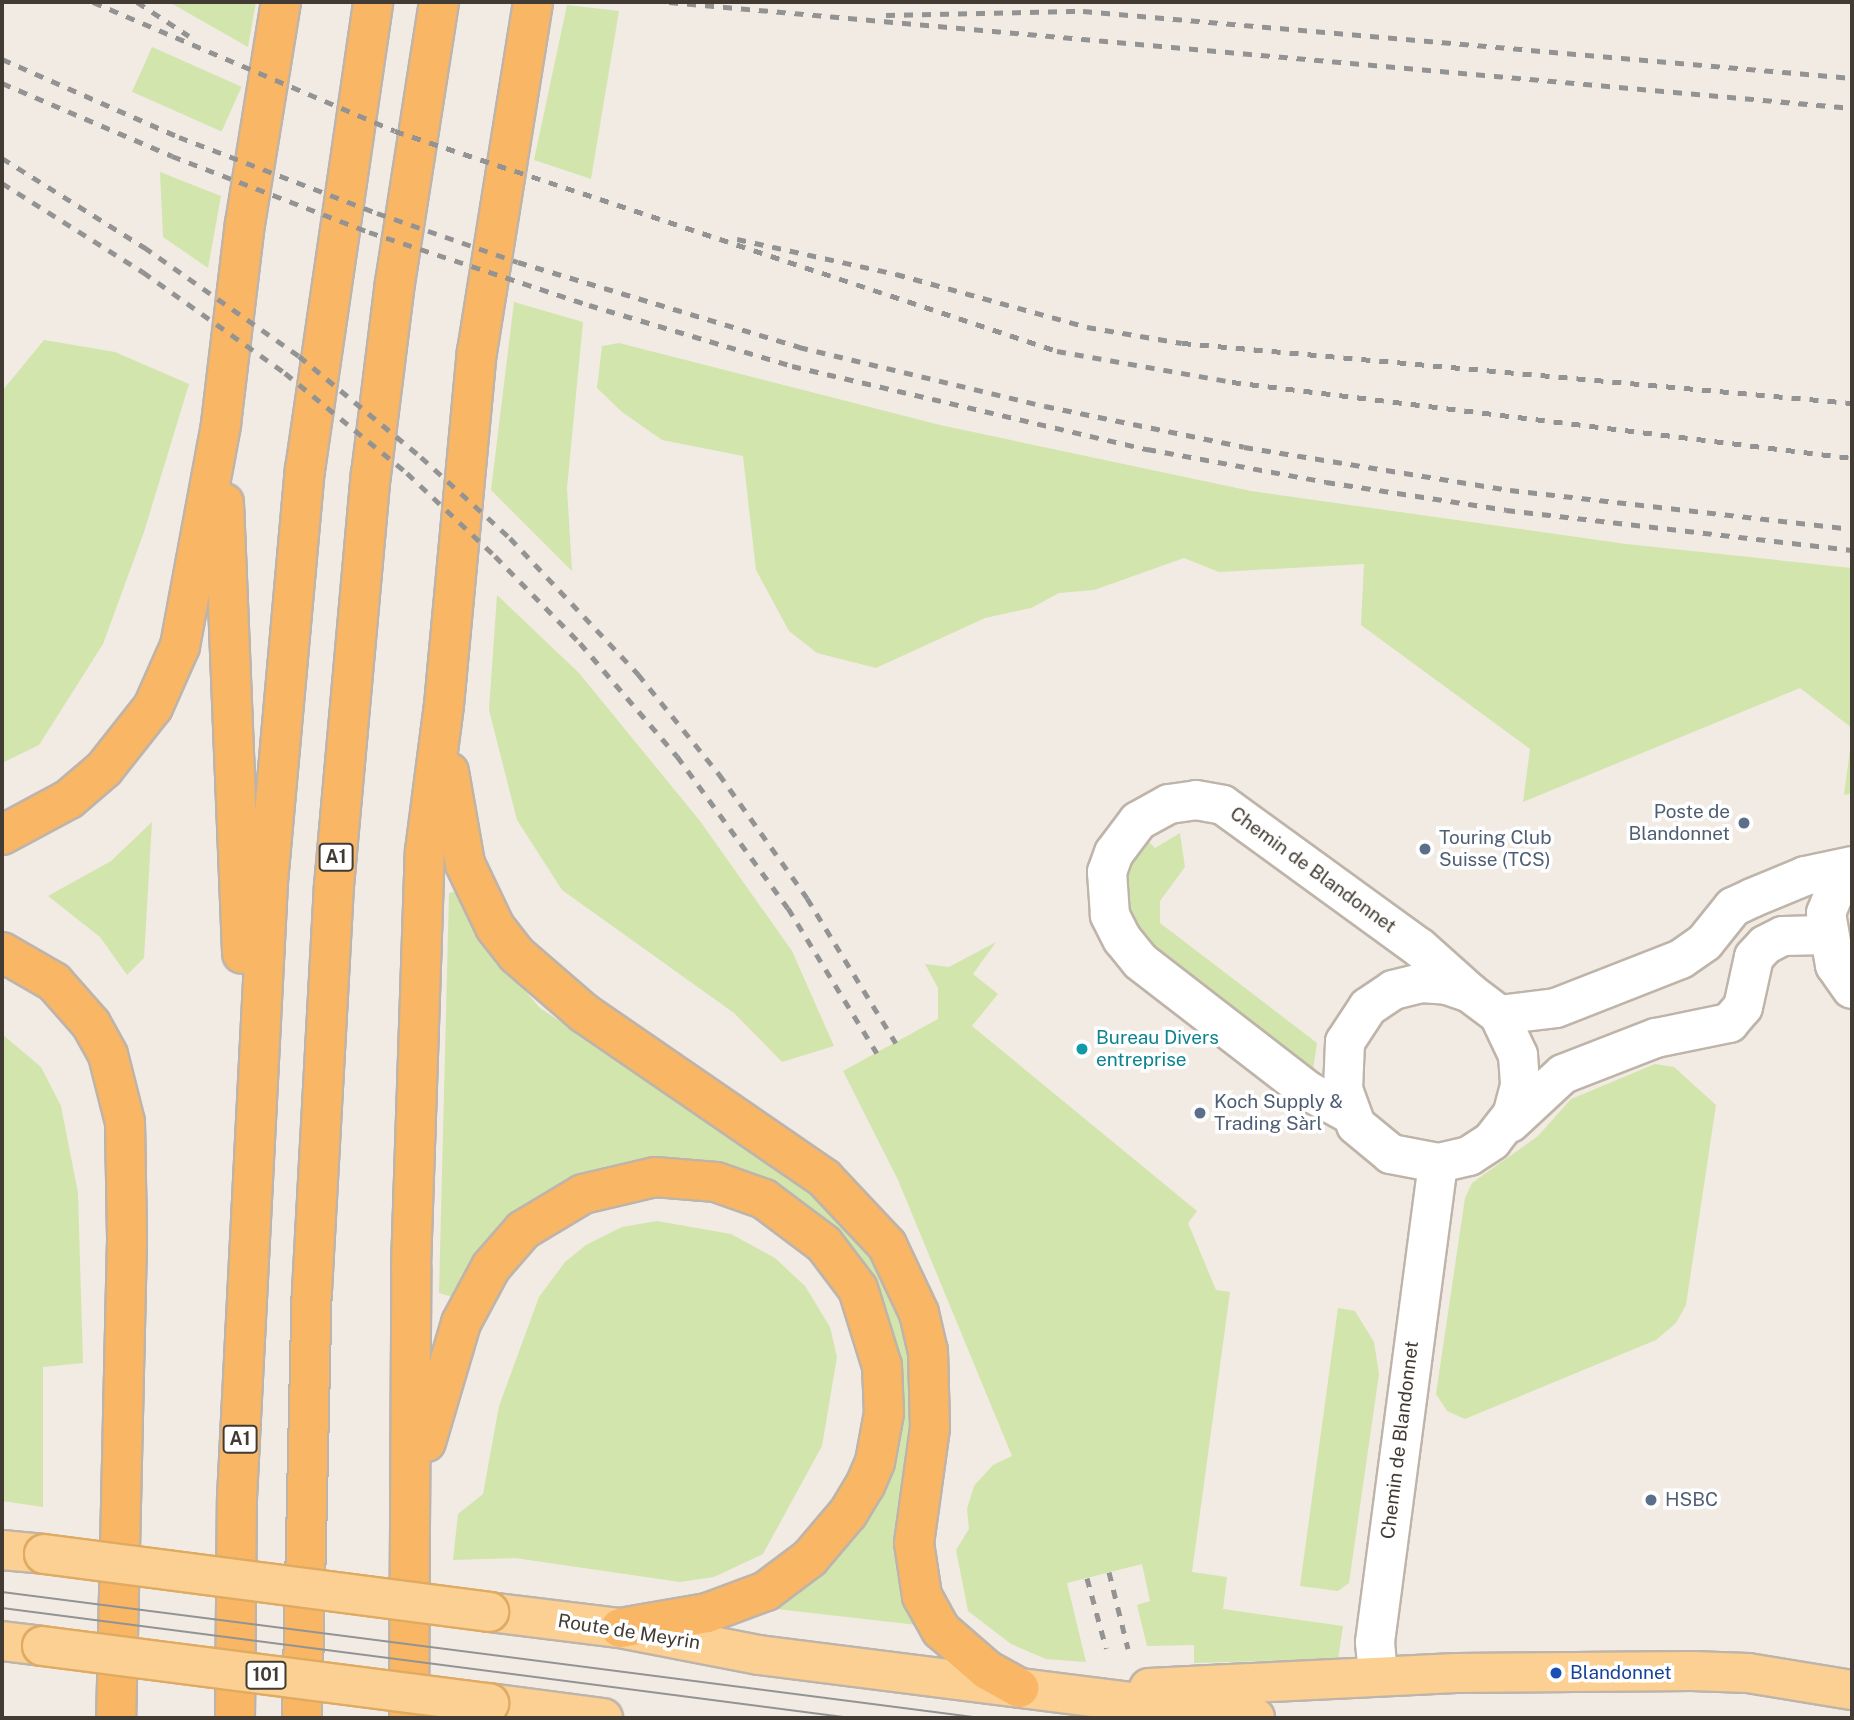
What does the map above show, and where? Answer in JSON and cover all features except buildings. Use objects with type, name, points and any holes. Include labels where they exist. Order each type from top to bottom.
[{"type":"highway","points":[[2,835],[69,799],[104,769],[129,742],[165,685],[186,624],[221,424],[245,223],[281,2]]},
{"type":"highway","name":"A1","points":[[235,1718],[237,1498],[268,882],[305,470],[373,2]]},
{"type":"highway","name":"A1","points":[[302,1718],[312,1291],[337,845],[371,475],[394,283],[439,2]]},
{"type":"highway","points":[[409,1718],[411,1267],[425,851],[444,705],[477,352],[533,2]]},
{"type":"highway","points":[[221,424],[252,1159]]},
{"type":"highway","points":[[444,705],[452,794],[464,864],[489,917],[517,955],[584,1013],[824,1178],[887,1245],[919,1313],[928,1352],[930,1428],[914,1543],[922,1595],[941,1630],[986,1670],[1019,1688]]},
{"type":"highway","points":[[2,952],[54,982],[85,1016],[108,1055],[125,1122],[127,1254],[116,1718]]},
{"type":"highway","points":[[412,1494],[461,1322],[491,1267],[523,1230],[583,1194],[655,1177],[728,1186],[786,1212],[844,1266],[869,1315],[884,1389],[875,1462],[832,1533],[810,1558],[766,1591],[707,1613],[620,1628]]},
{"type":"main road","name":"Route de Meyrin","points":[[2,1550],[620,1628],[759,1655],[1255,1718]]},
{"type":"main road","name":"101","points":[[2,1641],[603,1718]]},
{"type":"main road","points":[[1812,1681],[1852,1668]]},
{"type":"main road","points":[[1081,1694],[1378,1676],[1692,1671],[1812,1681],[1852,1690]]},
{"type":"street","name":"Chemin de Blandonnet","points":[[1506,1125],[1520,1070],[1514,1042],[1485,1004],[1420,948],[1223,805],[1196,800],[1169,804],[1138,821],[1114,853],[1107,872],[1111,915],[1122,939],[1140,961],[1308,1091],[1350,1114],[1368,1138],[1391,1154],[1438,1163],[1469,1156],[1506,1125],[1563,1074],[1656,1038],[1729,1023],[1743,1007],[1754,957],[1765,945],[1783,936],[1827,935]]},
{"type":"street","points":[[1350,1114],[1342,1061],[1350,1031],[1368,1007],[1411,984],[1447,985],[1485,1004],[1556,1008],[1681,959],[1705,942],[1733,907],[1805,876],[1852,866]]},
{"type":"street","points":[[1852,871],[1837,886],[1826,913],[1827,935],[1835,965],[1852,989]]},
{"type":"street","name":"Chemin de Blandonnet","points":[[1378,1676],[1375,1642],[1438,1163]]},
{"type":"green space","points":[[169,2],[256,2],[248,47]]},
{"type":"green space","points":[[567,5],[619,11],[591,179],[534,160]]},
{"type":"green space","points":[[152,47],[242,87],[222,132],[132,92]]},
{"type":"green space","points":[[160,172],[221,196],[208,268],[163,237]]},
{"type":"green space","points":[[514,302],[583,322],[567,488],[572,571],[491,490]]},
{"type":"green space","points":[[44,340],[115,352],[189,384],[144,532],[103,644],[39,745],[2,763],[2,391]]},
{"type":"green space","points":[[619,343],[940,425],[1251,491],[1626,544],[1852,568],[1852,728],[1800,688],[1523,802],[1530,749],[1361,625],[1364,564],[1219,572],[1184,558],[1094,590],[1059,593],[1031,608],[985,618],[876,668],[817,653],[789,631],[756,570],[743,456],[662,440],[622,412],[597,388],[602,346]]},
{"type":"green space","points":[[497,595],[579,673],[700,821],[792,951],[834,1046],[782,1062],[734,1013],[562,890],[517,820],[489,710]]},
{"type":"green space","points":[[1852,735],[1852,793],[1844,795]]},
{"type":"green space","points":[[152,822],[144,958],[127,975],[100,937],[48,896],[111,861]]},
{"type":"green space","points":[[1180,833],[1185,867],[1160,901],[1160,923],[1317,1043],[1313,1070],[1145,941],[1131,918],[1126,887],[1130,866],[1146,839],[1155,848]]},
{"type":"green space","points":[[460,890],[492,953],[540,1008],[799,1180],[872,1254],[897,1300],[912,1354],[917,1625],[768,1608],[902,1403],[897,1346],[881,1301],[844,1240],[787,1192],[752,1176],[645,1163],[456,1298],[439,1293],[449,893]]},
{"type":"green space","points":[[996,942],[973,974],[998,994],[972,1026],[1197,1211],[1188,1223],[1216,1290],[1230,1292],[1192,1572],[1227,1577],[1223,1609],[1343,1626],[1338,1659],[1194,1663],[1194,1645],[1147,1646],[1137,1605],[1150,1601],[1142,1564],[1067,1583],[1086,1662],[1046,1659],[1011,1644],[968,1611],[956,1550],[969,1529],[967,1509],[974,1486],[993,1465],[1012,1456],[898,1180],[843,1071],[938,1019],[938,988],[925,964],[949,967]]},
{"type":"green space","points":[[2,1034],[41,1067],[61,1106],[78,1193],[83,1363],[43,1367],[43,1507],[2,1501]]},
{"type":"green space","points":[[1655,1064],[1674,1067],[1716,1105],[1686,1305],[1676,1323],[1656,1340],[1465,1419],[1447,1411],[1436,1394],[1465,1198],[1472,1183],[1538,1136],[1571,1099]]},
{"type":"green space","points":[[657,1221],[731,1234],[775,1258],[805,1286],[830,1327],[837,1357],[822,1446],[763,1554],[714,1577],[680,1582],[515,1558],[453,1560],[458,1514],[483,1494],[499,1406],[539,1297],[565,1262],[586,1245],[622,1227]]},
{"type":"green space","points":[[1338,1308],[1355,1311],[1374,1342],[1379,1374],[1349,1583],[1338,1591],[1300,1586]]},
{"type":"tram line","points":[[2,1592],[981,1718]]},
{"type":"tram line","points":[[2,1608],[851,1718]]},
{"type":"railway","points":[[93,2],[395,131],[1057,351],[1232,382],[1852,458]]},
{"type":"railway","points":[[137,2],[189,36]]},
{"type":"railway","points":[[669,2],[1852,108]]},
{"type":"railway","points":[[886,15],[1083,11],[1852,78]]},
{"type":"railway","points":[[2,59],[179,137],[377,213],[518,262],[799,347],[1045,406],[1244,447],[1510,490],[1852,529]]},
{"type":"railway","points":[[2,83],[172,156],[369,232],[589,305],[792,366],[1147,449],[1326,482],[1506,510],[1852,550]]},
{"type":"railway","points":[[2,158],[144,247],[299,356],[421,457],[510,538],[638,674],[719,774],[807,898],[896,1043]]},
{"type":"railway","points":[[2,183],[143,272],[285,373],[407,473],[495,556],[580,643],[677,756],[788,908],[877,1053]]},
{"type":"railway","points":[[737,239],[896,274],[1087,327],[1182,343],[1852,403]]},
{"type":"railway","points":[[1109,1572],[1128,1649]]},
{"type":"railway","points":[[1087,1578],[1106,1648]]},
{"type":"place","name":"Poste de Blandonnet","points":[[1744,823]]},
{"type":"place","name":"Touring Club Suisse (TCS)","points":[[1425,849]]},
{"type":"place","name":"Bureau Divers entreprise","points":[[1082,1049]]},
{"type":"place","name":"Koch Supply & Trading Sàrl","points":[[1200,1113]]},
{"type":"place","name":"HSBC","points":[[1651,1500]]},
{"type":"place","name":"Blandonnet","points":[[1556,1673]]}]
